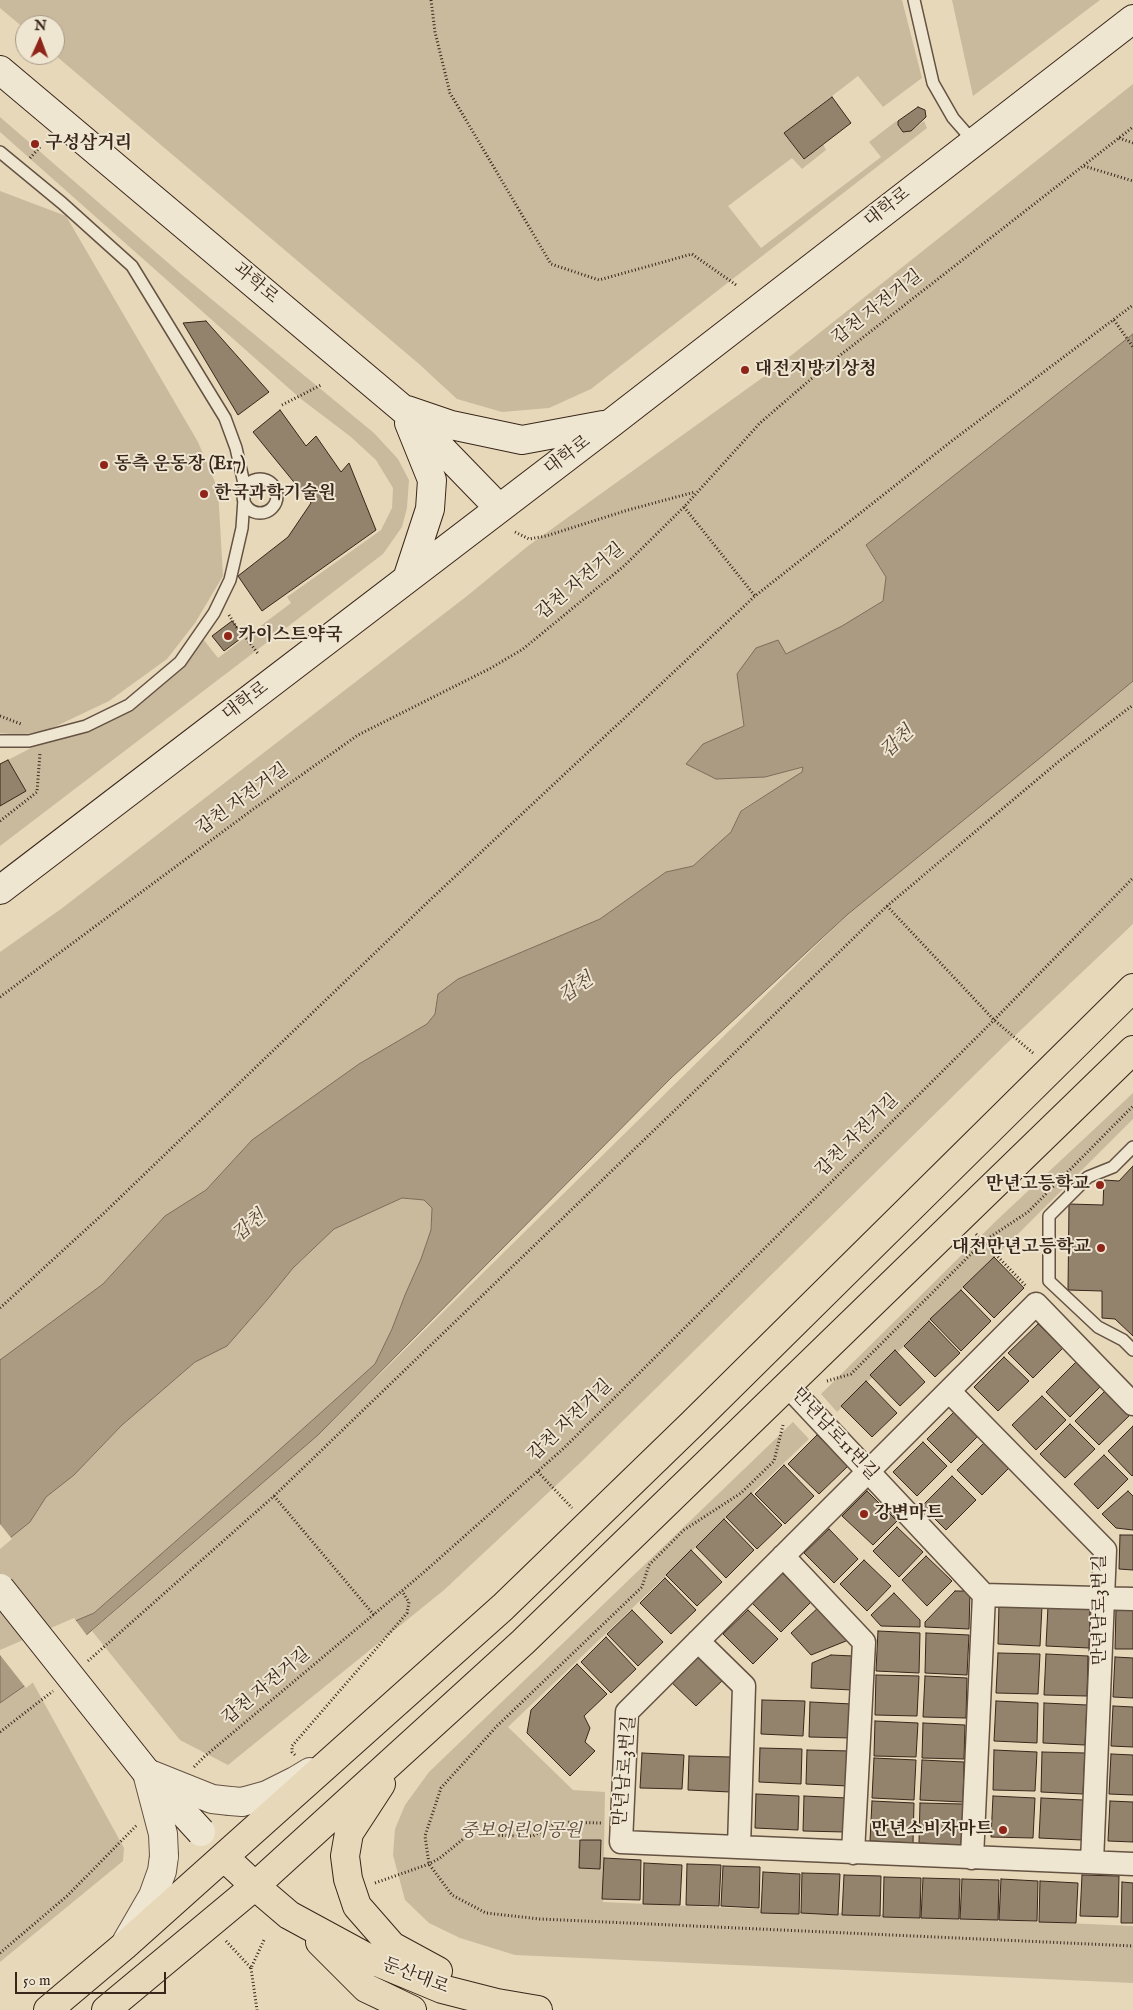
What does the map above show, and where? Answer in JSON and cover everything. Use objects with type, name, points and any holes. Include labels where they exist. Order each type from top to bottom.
[{"type":"main road","name":"대학로","points":[[0,890],[610,424],[1133,19]]},
{"type":"main road","name":"과학로","points":[[0,70],[404,410],[499,508]]},
{"type":"main road","points":[[404,410],[451,425],[522,440],[610,424]]},
{"type":"main road","points":[[404,410],[432,480],[430,509],[407,579]]},
{"type":"main road","points":[[48,2010],[124,1946],[503,1607],[602,1512],[1133,988]]},
{"type":"main road","points":[[106,2010],[255,1886],[523,1642],[1133,1050]]},
{"type":"main road","points":[[0,1588],[147,1772],[224,1857]]},
{"type":"main road","points":[[147,1772],[212,1799],[242,1802],[267,1795],[295,1781],[344,1748]]},
{"type":"main road","points":[[402,1752],[349,1833],[345,1856],[348,1879],[357,1906],[392,1946],[497,2002]]},
{"type":"main road","points":[[124,1946],[153,1896],[162,1871],[164,1856],[163,1834],[147,1772]]},
{"type":"main road","name":"둔산대로","points":[[224,1857],[255,1886],[300,1922],[366,1988],[412,2010]]},
{"type":"main road","name":"둔산대로","points":[[300,1922],[370,1960],[433,1986],[538,2010]]},
{"type":"street","name":"만년남로3번길","points":[[1036,1304],[627,1712],[621,1842],[1133,1864]]},
{"type":"street","points":[[1036,1304],[1133,1404]]},
{"type":"street","name":"만년남로11번길","points":[[788,1386],[984,1595]]},
{"type":"street","name":"만년남로3번길","points":[[949,1391],[1105,1550],[1092,1862]]},
{"type":"street","points":[[783,1556],[864,1642],[853,1853]]},
{"type":"street","points":[[972,1858],[984,1595],[1133,1599]]},
{"type":"street","points":[[698,1641],[744,1686],[739,1847]]},
{"type":"lane","points":[[914,0],[933,83],[953,118],[974,142]]},
{"type":"lane","points":[[0,152],[62,202],[132,266],[225,418],[236,448],[244,494],[242,528],[230,580],[214,613],[180,662],[129,705],[86,726],[29,741],[0,741]]},
{"type":"lane","points":[[1133,1147],[1113,1167],[1088,1177],[1049,1216],[1049,1281],[1098,1327],[1123,1340],[1133,1350]]},
{"type":"path","points":[[431,0],[435,32],[450,93],[551,264],[599,280],[692,254],[736,284]]},
{"type":"path","name":"갑천 자전거길","points":[[0,997],[244,815],[358,735],[491,668],[523,649],[624,566],[684,507],[760,423],[824,366],[1133,127]]},
{"type":"path","points":[[1118,138],[1133,143]]},
{"type":"path","points":[[26,162],[40,147]]},
{"type":"path","points":[[1083,166],[1133,181]]},
{"type":"path","points":[[0,1308],[104,1213],[431,899],[755,596],[953,440],[1133,305]]},
{"type":"path","points":[[1114,320],[1133,347]]},
{"type":"path","points":[[282,405],[321,385]]},
{"type":"path","points":[[515,532],[529,539],[546,536],[628,510],[696,492]]},
{"type":"path","points":[[684,507],[755,596]]},
{"type":"path","points":[[228,614],[259,655]]},
{"type":"path","points":[[83,1666],[274,1496],[887,906],[1058,762],[1133,705]]},
{"type":"path","points":[[0,821],[37,792],[40,748]]},
{"type":"path","name":"갑천 자전거길","points":[[192,1769],[205,1756],[402,1591],[564,1448],[994,1020],[1133,878]]},
{"type":"path","points":[[887,906],[994,1020],[1033,1052]]},
{"type":"path","points":[[822,1383],[851,1374],[984,1241],[1028,1212],[1133,1106]]},
{"type":"path","points":[[974,1232],[1030,1291],[1036,1304]]},
{"type":"path","points":[[784,1419],[774,1461],[741,1493],[684,1530],[649,1565],[642,1587],[498,1726],[442,1788],[425,1836],[429,1864],[452,1895],[486,1913],[540,1919],[1133,1946]]},
{"type":"path","points":[[538,1472],[575,1511]]},
{"type":"path","points":[[274,1496],[374,1615]]},
{"type":"path","points":[[296,1757],[292,1752],[292,1746],[407,1613],[409,1602],[402,1591]]},
{"type":"path","points":[[0,1732],[54,1690]]},
{"type":"path","points":[[0,1953],[67,1896],[140,1822]]},
{"type":"path","points":[[375,1883],[429,1864],[440,1858],[468,1835],[533,1836],[558,1822],[622,1824]]},
{"type":"path","points":[[224,1938],[251,1968]]},
{"type":"path","points":[[257,2010],[251,1968],[264,1940]]},
{"type":"green space","points":[[0,0],[902,0],[922,78],[883,107],[858,76],[784,133],[803,159],[823,144],[826,150],[802,169],[792,158],[728,206],[761,248],[881,157],[869,142],[895,122],[898,121],[898,125],[903,132],[911,131],[924,121],[927,128],[591,389],[549,408],[502,412],[457,399],[419,364],[65,63],[65,15],[15,15],[15,21],[0,8]]},
{"type":"green space","points":[[952,0],[1100,0],[973,96]]},
{"type":"green space","points":[[1133,84],[1133,334],[866,546],[886,577],[883,601],[842,626],[786,654],[740,700],[744,726],[704,744],[765,777],[804,767],[803,772],[741,810],[731,832],[693,866],[666,872],[600,919],[458,979],[438,994],[435,1014],[427,1024],[359,1064],[252,1140],[206,1190],[165,1216],[103,1284],[0,1360],[0,952],[61,909],[467,596],[528,546],[769,373]]},
{"type":"green space","points":[[0,117],[181,274],[374,433],[398,459],[409,480],[407,508],[402,527],[383,554],[0,846],[0,806],[26,790],[8,760],[33,747],[95,729],[137,707],[182,669],[203,639],[218,658],[291,603],[287,597],[381,530],[392,508],[393,488],[376,460],[351,437],[301,399],[0,132]]},
{"type":"green space","name":"동측 운동장 (E17)","points":[[0,191],[66,216],[198,442],[218,489],[223,576],[195,623],[167,659],[109,701],[50,729],[21,735],[0,733]]},
{"type":"green space","points":[[1133,680],[1133,924],[1004,1046],[580,1463],[444,1590],[228,1765],[180,1740],[92,1631],[318,1435],[848,914]]},
{"type":"green space","points":[[1133,1093],[1133,1119],[837,1412],[821,1394],[998,1219]]},
{"type":"green space","points":[[402,1198],[425,1200],[432,1208],[431,1230],[392,1329],[375,1364],[94,1613],[0,1653],[0,1546],[30,1522],[46,1497],[74,1475],[122,1425],[195,1362],[227,1346],[293,1268],[334,1229]]},
{"type":"green space","name":"중보어린이공원","points":[[793,1422],[809,1439],[508,1727],[573,1790],[605,1792],[603,1902],[1133,1926],[1133,1983],[515,1955],[460,1938],[429,1923],[405,1900],[393,1855],[395,1829],[405,1805],[429,1772]]},
{"type":"green space","points":[[32,1681],[124,1848],[123,1861],[0,1962],[0,1703]]},
{"type":"water","name":"갑천","points":[[1133,334],[1133,681],[848,914],[672,1077],[318,1435],[40,1675],[0,1703],[0,1653],[94,1613],[375,1364],[392,1329],[421,1259],[431,1230],[432,1208],[424,1200],[402,1198],[334,1229],[293,1268],[227,1346],[195,1362],[122,1425],[74,1475],[46,1497],[30,1522],[0,1546],[0,1360],[103,1284],[165,1216],[206,1190],[252,1140],[359,1064],[427,1024],[435,1014],[438,994],[458,979],[600,919],[666,872],[693,866],[731,832],[741,811],[802,772],[803,767],[765,777],[716,779],[686,764],[703,744],[744,726],[737,674],[756,648],[778,640],[786,654],[842,626],[883,601],[886,577],[866,545]]},
{"type":"pier","points":[[0,1524],[12,1539],[0,1549]]},
{"type":"pier","points":[[74,1618],[88,1637],[26,1688],[0,1655],[0,1650]]},
{"type":"building","points":[[832,97],[851,123],[804,159],[784,133]]},
{"type":"building","points":[[918,107],[925,110],[926,117],[911,131],[903,132],[898,125],[898,121]]},
{"type":"building","points":[[206,321],[269,392],[238,415],[183,323]]},
{"type":"building","points":[[280,410],[306,446],[316,436],[341,472],[349,463],[376,530],[262,611],[238,576],[288,537],[311,503],[253,432]]},
{"type":"building","name":"카이스트약국","points":[[232,621],[244,636],[224,651],[212,636]]},
{"type":"building","points":[[8,760],[26,791],[0,806],[0,764]]},
{"type":"building","name":"대전만년고등학교","points":[[1133,1166],[1133,1336],[1115,1319],[1102,1318],[1102,1291],[1068,1290],[1069,1204],[1103,1205],[1104,1180],[1119,1181]]},
{"type":"building","points":[[994,1257],[1024,1288],[994,1318],[963,1287]]},
{"type":"building","points":[[961,1290],[991,1321],[961,1351],[930,1319]]},
{"type":"building","points":[[929,1321],[960,1353],[935,1377],[904,1346]]},
{"type":"building","points":[[1038,1324],[1063,1348],[1033,1378],[1008,1353]]},
{"type":"building","points":[[895,1350],[925,1382],[900,1406],[870,1375]]},
{"type":"building","points":[[1004,1357],[1029,1381],[998,1411],[974,1387]]},
{"type":"building","points":[[1076,1362],[1100,1387],[1070,1417],[1046,1392]]},
{"type":"building","points":[[866,1381],[897,1413],[872,1437],[841,1406]]},
{"type":"building","points":[[1105,1391],[1129,1416],[1099,1445],[1075,1421]]},
{"type":"building","points":[[1042,1396],[1066,1420],[1036,1450],[1012,1425]]},
{"type":"building","points":[[957,1409],[981,1433],[951,1463],[927,1439]]},
{"type":"building","points":[[1070,1424],[1095,1449],[1065,1478],[1040,1454]]},
{"type":"building","points":[[1133,1426],[1133,1475],[1132,1476],[1108,1451]]},
{"type":"building","points":[[817,1435],[848,1466],[819,1494],[788,1464]]},
{"type":"building","points":[[987,1440],[1012,1465],[982,1495],[957,1470]]},
{"type":"building","points":[[923,1442],[947,1466],[917,1496],[893,1472]]},
{"type":"building","points":[[1104,1455],[1128,1479],[1098,1509],[1074,1484]]},
{"type":"building","points":[[784,1465],[814,1496],[785,1524],[755,1494]]},
{"type":"building","points":[[952,1476],[976,1500],[946,1530],[922,1506]]},
{"type":"building","points":[[867,1491],[897,1521],[873,1545],[842,1516]]},
{"type":"building","points":[[1128,1491],[1133,1496],[1133,1530],[1116,1528],[1102,1514]]},
{"type":"building","points":[[751,1493],[782,1525],[757,1549],[726,1517]]},
{"type":"building","points":[[724,1519],[754,1550],[726,1578],[696,1547]]},
{"type":"building","points":[[897,1527],[923,1552],[899,1577],[873,1551]]},
{"type":"building","points":[[829,1529],[858,1559],[834,1583],[804,1553]]},
{"type":"building","points":[[1120,1535],[1133,1535],[1133,1570],[1119,1569]]},
{"type":"building","points":[[691,1550],[722,1582],[697,1606],[666,1575]]},
{"type":"building","points":[[926,1556],[952,1581],[927,1606],[902,1580]]},
{"type":"building","points":[[864,1560],[891,1586],[867,1611],[840,1584]]},
{"type":"building","points":[[781,1572],[812,1601],[781,1632],[751,1602]]},
{"type":"building","points":[[665,1578],[696,1610],[671,1634],[640,1603]]},
{"type":"building","points":[[955,1591],[970,1591],[969,1629],[925,1627],[925,1622]]},
{"type":"building","points":[[894,1593],[920,1620],[920,1627],[881,1626],[871,1615]]},
{"type":"building","points":[[999,1604],[1042,1606],[1040,1646],[998,1644]]},
{"type":"building","points":[[820,1606],[851,1639],[811,1655],[791,1633]]},
{"type":"building","points":[[1048,1606],[1090,1608],[1089,1648],[1046,1646]]},
{"type":"building","points":[[1116,1609],[1133,1609],[1133,1649],[1115,1649]]},
{"type":"building","points":[[632,1610],[663,1642],[638,1666],[607,1634]]},
{"type":"building","points":[[748,1610],[778,1639],[753,1664],[723,1634]]},
{"type":"building","points":[[878,1631],[920,1633],[919,1673],[876,1671]]},
{"type":"building","points":[[926,1633],[969,1635],[967,1675],[925,1673]]},
{"type":"building","points":[[606,1637],[636,1669],[611,1693],[581,1662]]},
{"type":"building","points":[[998,1653],[1040,1654],[1038,1694],[996,1693]]},
{"type":"building","points":[[1046,1654],[1088,1656],[1087,1696],[1044,1695]]},
{"type":"building","points":[[831,1655],[853,1656],[852,1690],[811,1688],[812,1663]]},
{"type":"building","points":[[703,1656],[726,1677],[696,1706],[669,1680],[692,1657]]},
{"type":"building","points":[[1115,1657],[1133,1658],[1133,1698],[1113,1697]]},
{"type":"building","points":[[577,1664],[607,1694],[584,1716],[590,1728],[585,1742],[595,1751],[570,1776],[527,1733],[531,1710]]},
{"type":"building","points":[[876,1675],[919,1676],[917,1716],[875,1715]]},
{"type":"building","points":[[925,1676],[967,1678],[966,1718],[923,1717]]},
{"type":"building","points":[[762,1700],[805,1701],[803,1736],[761,1734]]},
{"type":"building","points":[[996,1701],[1038,1703],[1037,1743],[994,1741]]},
{"type":"building","points":[[810,1702],[852,1704],[851,1738],[809,1737]]},
{"type":"building","points":[[1044,1703],[1087,1705],[1085,1745],[1043,1743]]},
{"type":"building","points":[[1113,1706],[1133,1707],[1133,1747],[1111,1746]]},
{"type":"building","points":[[875,1721],[918,1723],[916,1757],[874,1756]]},
{"type":"building","points":[[923,1723],[965,1725],[964,1759],[922,1758]]},
{"type":"building","points":[[760,1748],[802,1749],[801,1784],[759,1782]]},
{"type":"building","points":[[807,1750],[850,1751],[848,1786],[806,1784]]},
{"type":"building","points":[[994,1750],[1037,1752],[1035,1791],[993,1790]]},
{"type":"building","points":[[1042,1752],[1085,1753],[1083,1794],[1041,1792]]},
{"type":"building","points":[[642,1753],[684,1755],[682,1789],[640,1788]]},
{"type":"building","points":[[1111,1754],[1133,1755],[1133,1795],[1109,1794]]},
{"type":"building","points":[[689,1756],[731,1757],[730,1792],[688,1790]]},
{"type":"building","points":[[874,1758],[916,1760],[914,1800],[872,1798]]},
{"type":"building","points":[[922,1760],[964,1762],[963,1802],[920,1800]]},
{"type":"building","points":[[756,1794],[799,1796],[798,1830],[755,1828]]},
{"type":"building","points":[[804,1796],[847,1798],[845,1832],[803,1831]]},
{"type":"building","points":[[993,1796],[1035,1798],[1033,1838],[991,1837]]},
{"type":"building","points":[[1041,1798],[1083,1800],[1082,1840],[1039,1838]]},
{"type":"building","points":[[872,1801],[914,1803],[913,1843],[870,1841]]},
{"type":"building","points":[[1110,1801],[1133,1802],[1133,1842],[1108,1841]]},
{"type":"building","points":[[920,1803],[963,1804],[961,1845],[919,1843]]},
{"type":"building","points":[[580,1840],[601,1840],[600,1869],[579,1868]]},
{"type":"building","points":[[604,1858],[641,1860],[640,1900],[602,1899]]},
{"type":"building","points":[[644,1863],[682,1865],[680,1905],[643,1904]]},
{"type":"building","points":[[687,1864],[721,1865],[719,1906],[686,1905]]},
{"type":"building","points":[[723,1866],[760,1867],[759,1908],[721,1906]]},
{"type":"building","points":[[763,1872],[800,1874],[799,1914],[761,1913]]},
{"type":"building","points":[[802,1873],[840,1874],[838,1915],[801,1913]]},
{"type":"building","points":[[844,1875],[881,1876],[880,1916],[842,1915]]},
{"type":"building","points":[[1082,1875],[1119,1876],[1118,1917],[1080,1916]]},
{"type":"building","points":[[884,1877],[921,1878],[920,1918],[883,1917]]},
{"type":"building","points":[[923,1878],[960,1879],[959,1919],[921,1918]]},
{"type":"building","points":[[962,1879],[999,1880],[998,1920],[960,1919]]},
{"type":"building","points":[[1001,1879],[1038,1881],[1037,1921],[999,1920]]},
{"type":"building","points":[[1040,1881],[1078,1883],[1076,1923],[1039,1922]]},
{"type":"building","points":[[1122,1882],[1133,1883],[1133,1923],[1121,1923]]},
{"type":"place","name":"구성삼거리","points":[[35,144]]},
{"type":"place","name":"대전지방기상청","points":[[745,370]]},
{"type":"place","name":"동측 운동장 (E17)","points":[[104,465]]},
{"type":"place","name":"한국과학기술원","points":[[204,494]]},
{"type":"place","name":"카이스트약국","points":[[228,636]]},
{"type":"place","name":"만년고등학교","points":[[1100,1185]]},
{"type":"place","name":"대전만년고등학교","points":[[1101,1248]]},
{"type":"place","name":"강변마트","points":[[864,1514]]},
{"type":"place","name":"만년소비자마트","points":[[1003,1830]]}]
